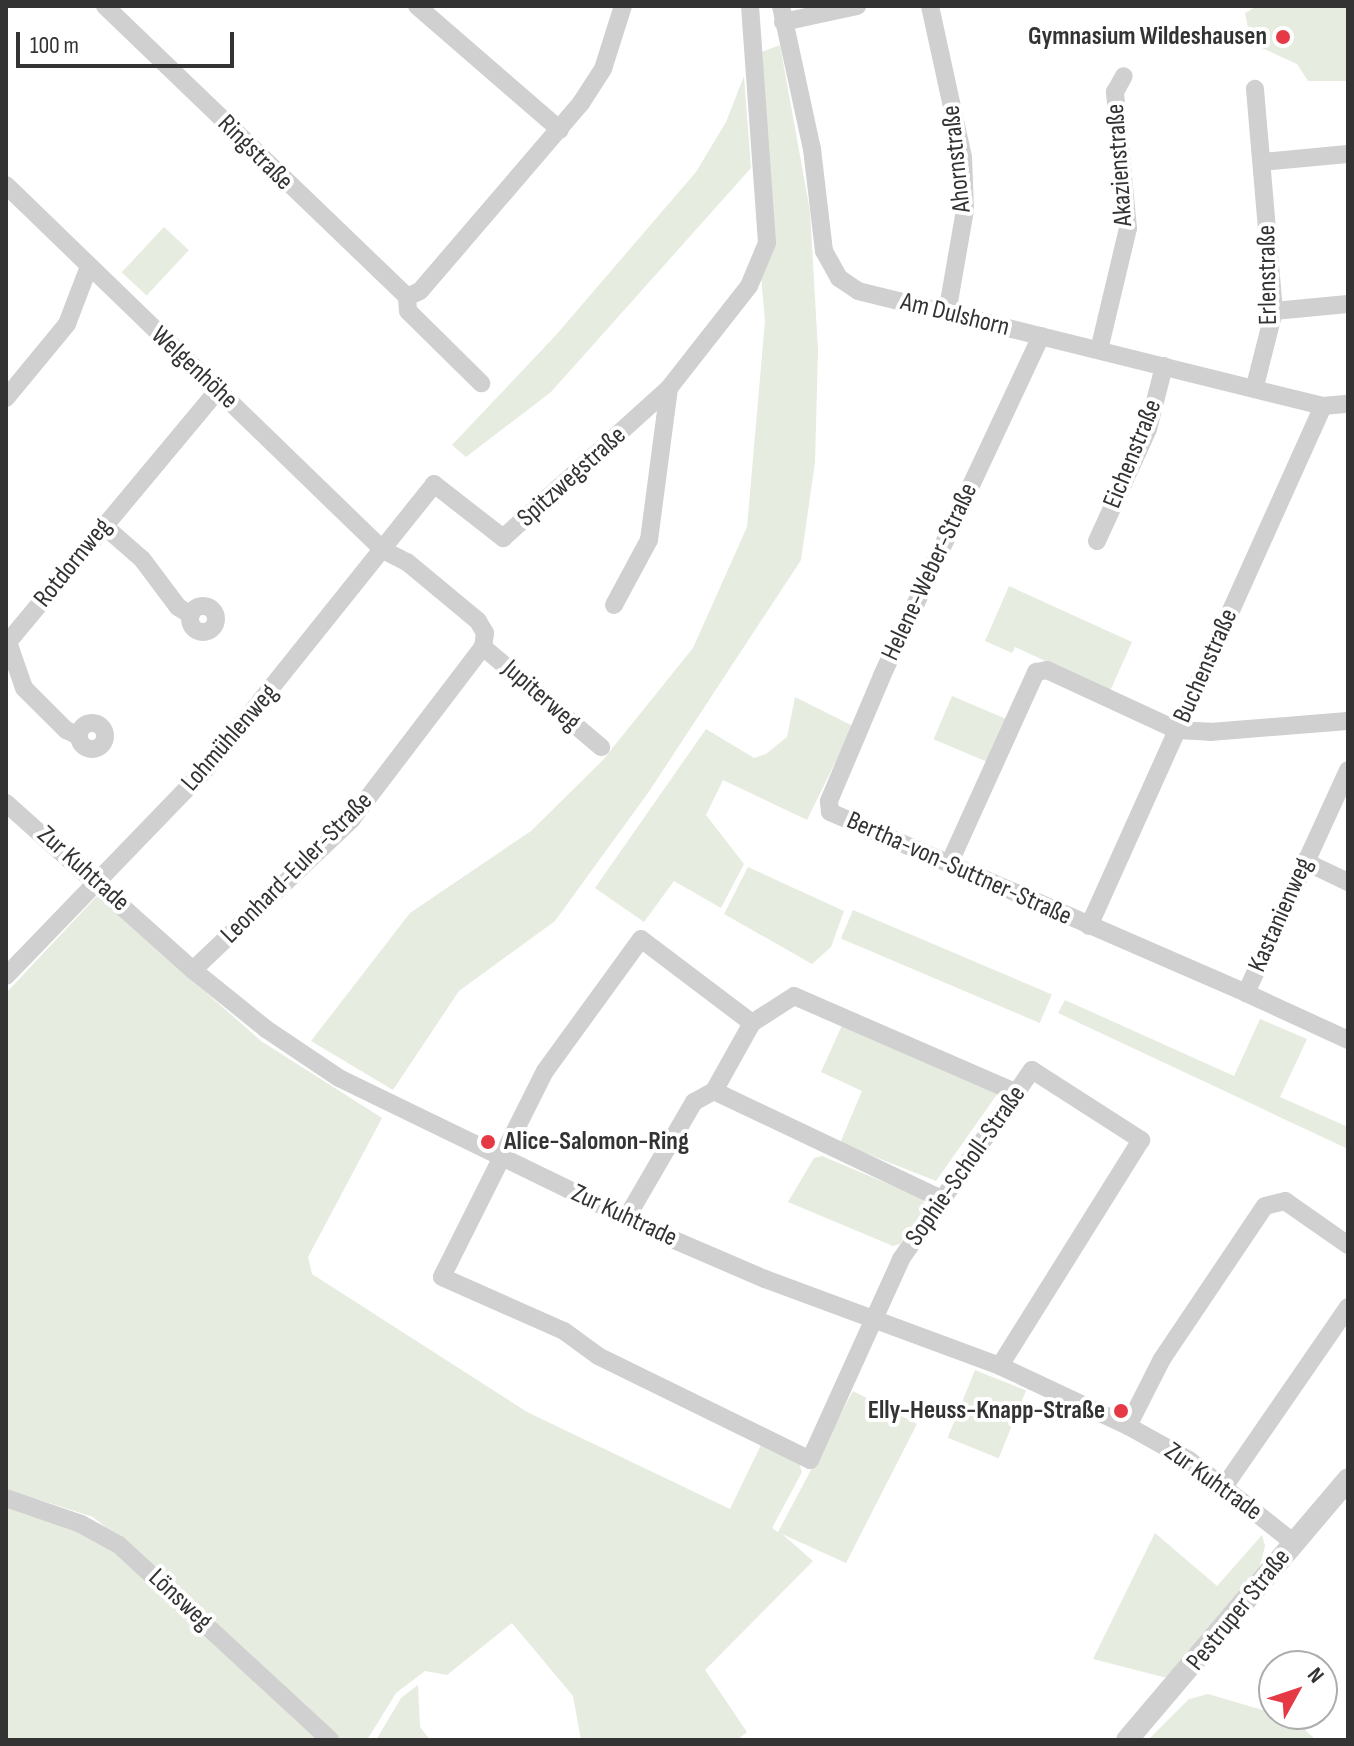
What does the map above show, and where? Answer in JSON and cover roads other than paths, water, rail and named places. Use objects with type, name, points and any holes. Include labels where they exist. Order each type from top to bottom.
[{"type":"street","name":"Ringstraße","points":[[105,6],[407,297],[408,311],[481,383]]},
{"type":"street","points":[[417,6],[560,130]]},
{"type":"street","points":[[407,297],[420,291],[560,130],[603,69],[623,6]]},
{"type":"street","name":"Spitzwegstraße","points":[[434,484],[503,538],[669,388],[749,286],[767,243],[750,6]]},
{"type":"street","points":[[782,14],[857,6]]},
{"type":"street","name":"Ahornstraße","points":[[930,6],[963,157],[964,223],[947,313]]},
{"type":"street","name":"Am Dulshorn","points":[[782,14],[832,271],[858,291],[1255,386],[1323,406],[1348,404]]},
{"type":"street","name":"Akazienstraße","points":[[1099,350],[1128,228],[1115,92],[1124,76]]},
{"type":"street","name":"Erlenstraße","points":[[1255,89],[1274,311],[1255,386]]},
{"type":"street","points":[[1262,162],[1348,154]]},
{"type":"street","name":"Welgenhöhe","points":[[6,185],[88,269],[383,550]]},
{"type":"street","points":[[6,398],[67,324],[88,269]]},
{"type":"street","points":[[1274,311],[1348,304]]},
{"type":"street","name":"Helene-Weber-Straße","points":[[830,812],[829,801],[882,676],[1041,336]]},
{"type":"street","name":"Eichenstraße","points":[[1097,541],[1148,429],[1164,366]]},
{"type":"street","name":"Spitzwegstraße","points":[[614,605],[649,540],[669,388]]},
{"type":"street","name":"Rotdornweg","points":[[79,736],[66,730],[24,688],[7,642],[218,390]]},
{"type":"street","name":"Buchenstraße","points":[[1089,926],[1323,406]]},
{"type":"street","name":"Lohmühlenweg","points":[[6,976],[95,880],[206,769],[434,484]]},
{"type":"street","points":[[103,525],[142,559],[178,607],[191,615]]},
{"type":"street","name":"Jupiterweg","points":[[383,550],[407,562],[478,621],[485,633],[483,647],[601,747]]},
{"type":"street","name":"Leonhard-Euler-Straße","points":[[193,970],[351,820],[483,647]]},
{"type":"street","points":[[949,864],[1036,672],[1047,670],[1177,730],[1210,732],[1348,721]]},
{"type":"street","name":"Kastanienweg","points":[[1089,926],[1246,993],[1348,770]]},
{"type":"street","name":"Zur Kuhtrade","points":[[6,803],[193,970],[305,1058],[339,1078],[500,1158],[765,1279],[872,1316],[1000,1366],[1128,1426],[1189,1460],[1294,1543]]},
{"type":"street","name":"Bertha-von-Suttner-Straße","points":[[830,812],[1089,926]]},
{"type":"street","points":[[1304,861],[1348,882]]},
{"type":"street","points":[[752,1023],[641,939],[545,1071],[442,1277],[564,1331],[598,1356],[810,1460],[872,1316]]},
{"type":"street","points":[[1246,993],[1348,1040]]},
{"type":"street","points":[[627,1217],[694,1102],[714,1091],[752,1023],[794,996],[1017,1093]]},
{"type":"street","name":"Sophie-Scholl-Straße","points":[[872,1316],[901,1259],[1032,1070],[1141,1140],[1000,1366]]},
{"type":"street","points":[[714,1091],[944,1200]]},
{"type":"street","points":[[1128,1426],[1162,1359],[1265,1206],[1285,1201],[1348,1245]]},
{"type":"street","points":[[1224,1487],[1348,1307]]},
{"type":"street","name":"Pestruper Straße","points":[[1127,1740],[1348,1479]]},
{"type":"street","name":"Lönsweg","points":[[6,1498],[81,1524],[119,1545],[330,1740]]},
{"type":"place","name":"Gymnasium Wildeshausen","points":[[1283,37]]},
{"type":"place","name":"Alice-Salomon-Ring","points":[[488,1142]]},
{"type":"place","name":"Elly-Heuss-Knapp-Straße","points":[[1121,1411]]}]
